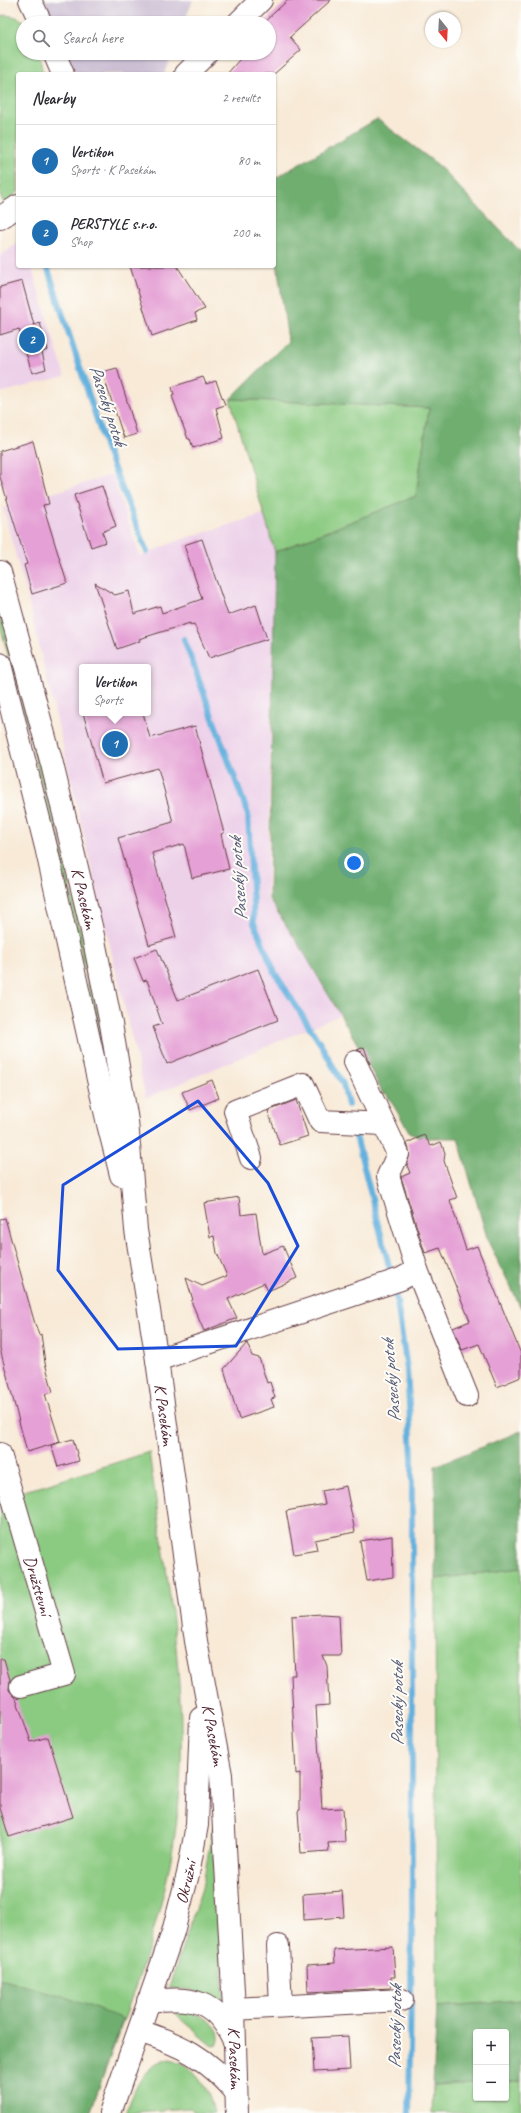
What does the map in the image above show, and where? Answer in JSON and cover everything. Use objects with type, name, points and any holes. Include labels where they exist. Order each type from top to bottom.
[{"type":"street","points":[[30,0],[38,16]]},
{"type":"street","points":[[245,16],[261,0]]},
{"type":"street","points":[[57,60],[62,72]]},
{"type":"street","points":[[188,72],[200,60]]},
{"type":"street","points":[[0,218],[16,207]]},
{"type":"street","name":"K Pasekám","points":[[0,572],[52,764],[101,975],[127,1121],[136,1230],[157,1360],[196,1641],[221,1775],[236,2046],[237,2103]]},
{"type":"street","name":"K Pasekám","points":[[0,664],[62,915],[108,1124],[136,1230]]},
{"type":"street","points":[[355,1062],[398,1154],[388,1176],[417,1270],[467,1396]]},
{"type":"street","points":[[251,1158],[235,1111],[303,1084],[320,1121],[384,1124]]},
{"type":"street","name":"K Pasekám","points":[[157,1360],[402,1279],[417,1270]]},
{"type":"street","name":"Družstevní","points":[[0,1454],[64,1674],[21,1686]]},
{"type":"street","name":"Okružní","points":[[110,2113],[175,1925],[188,1874],[197,1825],[201,1720],[196,1641]]},
{"type":"street","points":[[278,1946],[281,2006]]},
{"type":"street","points":[[148,2001],[183,1999],[204,2005],[223,2019],[236,2046]]},
{"type":"street","points":[[234,2008],[402,2000]]},
{"type":"street","points":[[139,2031],[175,2043],[209,2064],[237,2103]]},
{"type":"highlighted area","points":[[198,1101],[268,1183],[298,1246],[236,1346],[118,1349],[58,1270],[63,1185]]},
{"type":"shaded area","points":[[44,0],[193,0],[187,16],[51,16]]},
{"type":"shaded area","points":[[70,60],[169,60],[165,72],[75,72]]},
{"type":"shaded area","points":[[16,244],[16,268],[32,268],[65,376],[0,393],[0,256]]},
{"type":"shaded area","points":[[112,475],[140,556],[180,540],[264,514],[275,552],[267,898],[304,953],[340,1015],[146,1098],[29,603],[3,508]]},
{"type":"green space","points":[[6,15],[16,17],[16,60],[40,60],[43,72],[16,72],[16,194],[4,206],[1,196],[0,197],[0,16]]},
{"type":"green space","points":[[377,119],[437,164],[521,252],[521,1308],[488,1241],[458,1138],[420,1138],[410,1133],[386,1093],[383,1094],[362,1052],[304,953],[269,899],[275,552],[416,496],[429,408],[230,399],[288,341],[276,256],[276,178]]},
{"type":"green space","points":[[230,399],[429,408],[416,496],[275,552]]},
{"type":"green space","points":[[0,608],[30,719],[71,887],[108,1056],[107,1064],[103,1056],[74,920],[26,720],[0,625]]},
{"type":"green space","points":[[521,1431],[521,1568],[435,1579],[435,1466]]},
{"type":"green space","points":[[149,1452],[170,1594],[180,1691],[180,1787],[175,1834],[169,1870],[151,1940],[90,2113],[0,2113],[0,1497],[43,1486]]},
{"type":"green space","points":[[521,1568],[521,2000],[437,2007],[435,1579]]},
{"type":"green space","points":[[213,1827],[224,2004],[191,1990],[169,1988],[202,1888]]},
{"type":"green space","points":[[0,1979],[60,1995],[123,2019],[90,2113],[0,2113]]},
{"type":"green space","points":[[521,2000],[521,2081],[509,2082],[509,2029],[473,2029],[473,2083],[433,2085],[437,2007]]},
{"type":"green space","points":[[179,2007],[200,2016],[214,2025],[218,2031],[219,2037],[217,2045],[213,2046],[179,2018],[175,2011]]},
{"type":"green space","points":[[170,2059],[187,2066],[200,2079],[209,2095],[214,2113],[195,2113],[189,2108],[126,2113],[136,2087],[146,2072],[160,2062]]},
{"type":"green space","points":[[521,2081],[521,2113],[432,2113],[433,2085],[473,2083],[473,2101],[509,2101],[509,2082]]},
{"type":"building","points":[[288,0],[331,0],[290,37],[301,50],[276,72],[229,72],[239,60],[276,60],[276,16],[271,16]]},
{"type":"building","points":[[131,268],[178,268],[205,309],[195,313],[197,320],[152,336]]},
{"type":"building","points":[[22,281],[34,325],[40,323],[48,350],[42,352],[46,369],[32,373],[19,329],[0,335],[0,287]]},
{"type":"building","points":[[117,368],[137,434],[124,438],[102,372]]},
{"type":"building","points":[[203,377],[206,384],[216,381],[225,405],[216,408],[224,438],[193,448],[190,439],[188,439],[172,396],[174,395],[172,387]]},
{"type":"building","points":[[33,441],[49,504],[43,505],[67,583],[32,594],[24,565],[27,564],[0,477],[0,451]]},
{"type":"building","points":[[102,486],[116,526],[102,532],[106,542],[91,547],[74,495]]},
{"type":"building","points":[[202,539],[228,615],[256,605],[267,639],[209,658],[194,624],[190,625],[190,623],[139,639],[140,641],[117,649],[95,583],[115,595],[129,591],[134,614],[160,606],[162,613],[202,599],[184,545]]},
{"type":"building","points":[[84,716],[144,716],[150,738],[195,726],[224,833],[221,834],[229,869],[192,878],[184,844],[152,853],[176,937],[149,945],[118,838],[173,822],[158,768],[103,783]]},
{"type":"building","points":[[157,949],[178,1000],[258,969],[278,1020],[167,1064],[153,1027],[162,1024],[147,980],[143,981],[134,958]]},
{"type":"building","points":[[364,1047],[370,1064],[362,1052],[357,1050]]},
{"type":"building","points":[[212,1080],[219,1098],[190,1110],[182,1092]]},
{"type":"building","points":[[296,1100],[308,1136],[280,1145],[268,1111]]},
{"type":"building","points":[[424,1135],[431,1146],[441,1142],[445,1153],[444,1161],[457,1198],[450,1200],[466,1250],[477,1246],[521,1354],[521,1377],[497,1387],[479,1344],[462,1350],[453,1328],[470,1321],[440,1248],[425,1253],[401,1177],[410,1173],[407,1165],[410,1154],[407,1143]]},
{"type":"building","points":[[239,1197],[241,1215],[256,1213],[262,1254],[283,1246],[297,1278],[268,1291],[264,1283],[228,1299],[237,1318],[204,1331],[191,1301],[193,1300],[186,1278],[202,1286],[227,1276],[217,1253],[214,1236],[210,1237],[204,1203]]},
{"type":"building","points":[[5,1218],[35,1324],[39,1335],[41,1334],[45,1363],[53,1392],[45,1394],[60,1442],[27,1452],[0,1349],[0,1219]]},
{"type":"building","points":[[247,1343],[252,1356],[259,1358],[267,1383],[270,1382],[275,1398],[271,1399],[274,1407],[239,1419],[224,1369]]},
{"type":"building","points":[[73,1439],[79,1461],[58,1467],[51,1445]]},
{"type":"building","points":[[346,1486],[355,1532],[315,1540],[317,1550],[294,1554],[286,1511],[325,1504],[322,1491]]},
{"type":"building","points":[[392,1536],[393,1577],[367,1581],[360,1541]]},
{"type":"building","points":[[322,1614],[339,1615],[341,1656],[323,1656],[327,1666],[329,1705],[316,1706],[322,1809],[343,1808],[345,1842],[328,1843],[329,1851],[301,1853],[298,1811],[300,1810],[300,1773],[296,1774],[291,1675],[295,1675],[292,1616]]},
{"type":"building","points":[[0,1659],[4,1659],[10,1680],[9,1690],[16,1698],[31,1742],[48,1737],[73,1817],[9,1837],[0,1808]]},
{"type":"building","points":[[342,1891],[344,1917],[304,1920],[303,1894]]},
{"type":"building","points":[[393,1947],[395,1977],[391,1977],[391,1988],[308,1992],[307,1965],[335,1963],[334,1950]]},
{"type":"building","points":[[348,2036],[350,2070],[314,2072],[312,2038]]},
{"type":"waterway","name":"Pasecký potok","points":[[48,268],[107,451],[147,552]]},
{"type":"waterway","name":"Pasecký potok","points":[[184,639],[248,814],[254,923],[275,973],[321,1045],[343,1084],[348,1105]]},
{"type":"waterway","name":"Pasecký potok","points":[[356,1136],[392,1278]]},
{"type":"waterway","name":"Pasecký potok","points":[[396,1295],[407,1369],[412,1456],[412,1932],[409,2113]]},
{"type":"place","name":"PERSTYLE s.r.o.","points":[[32,340]]},
{"type":"place","name":"Vertikon","points":[[115,744]]}]
